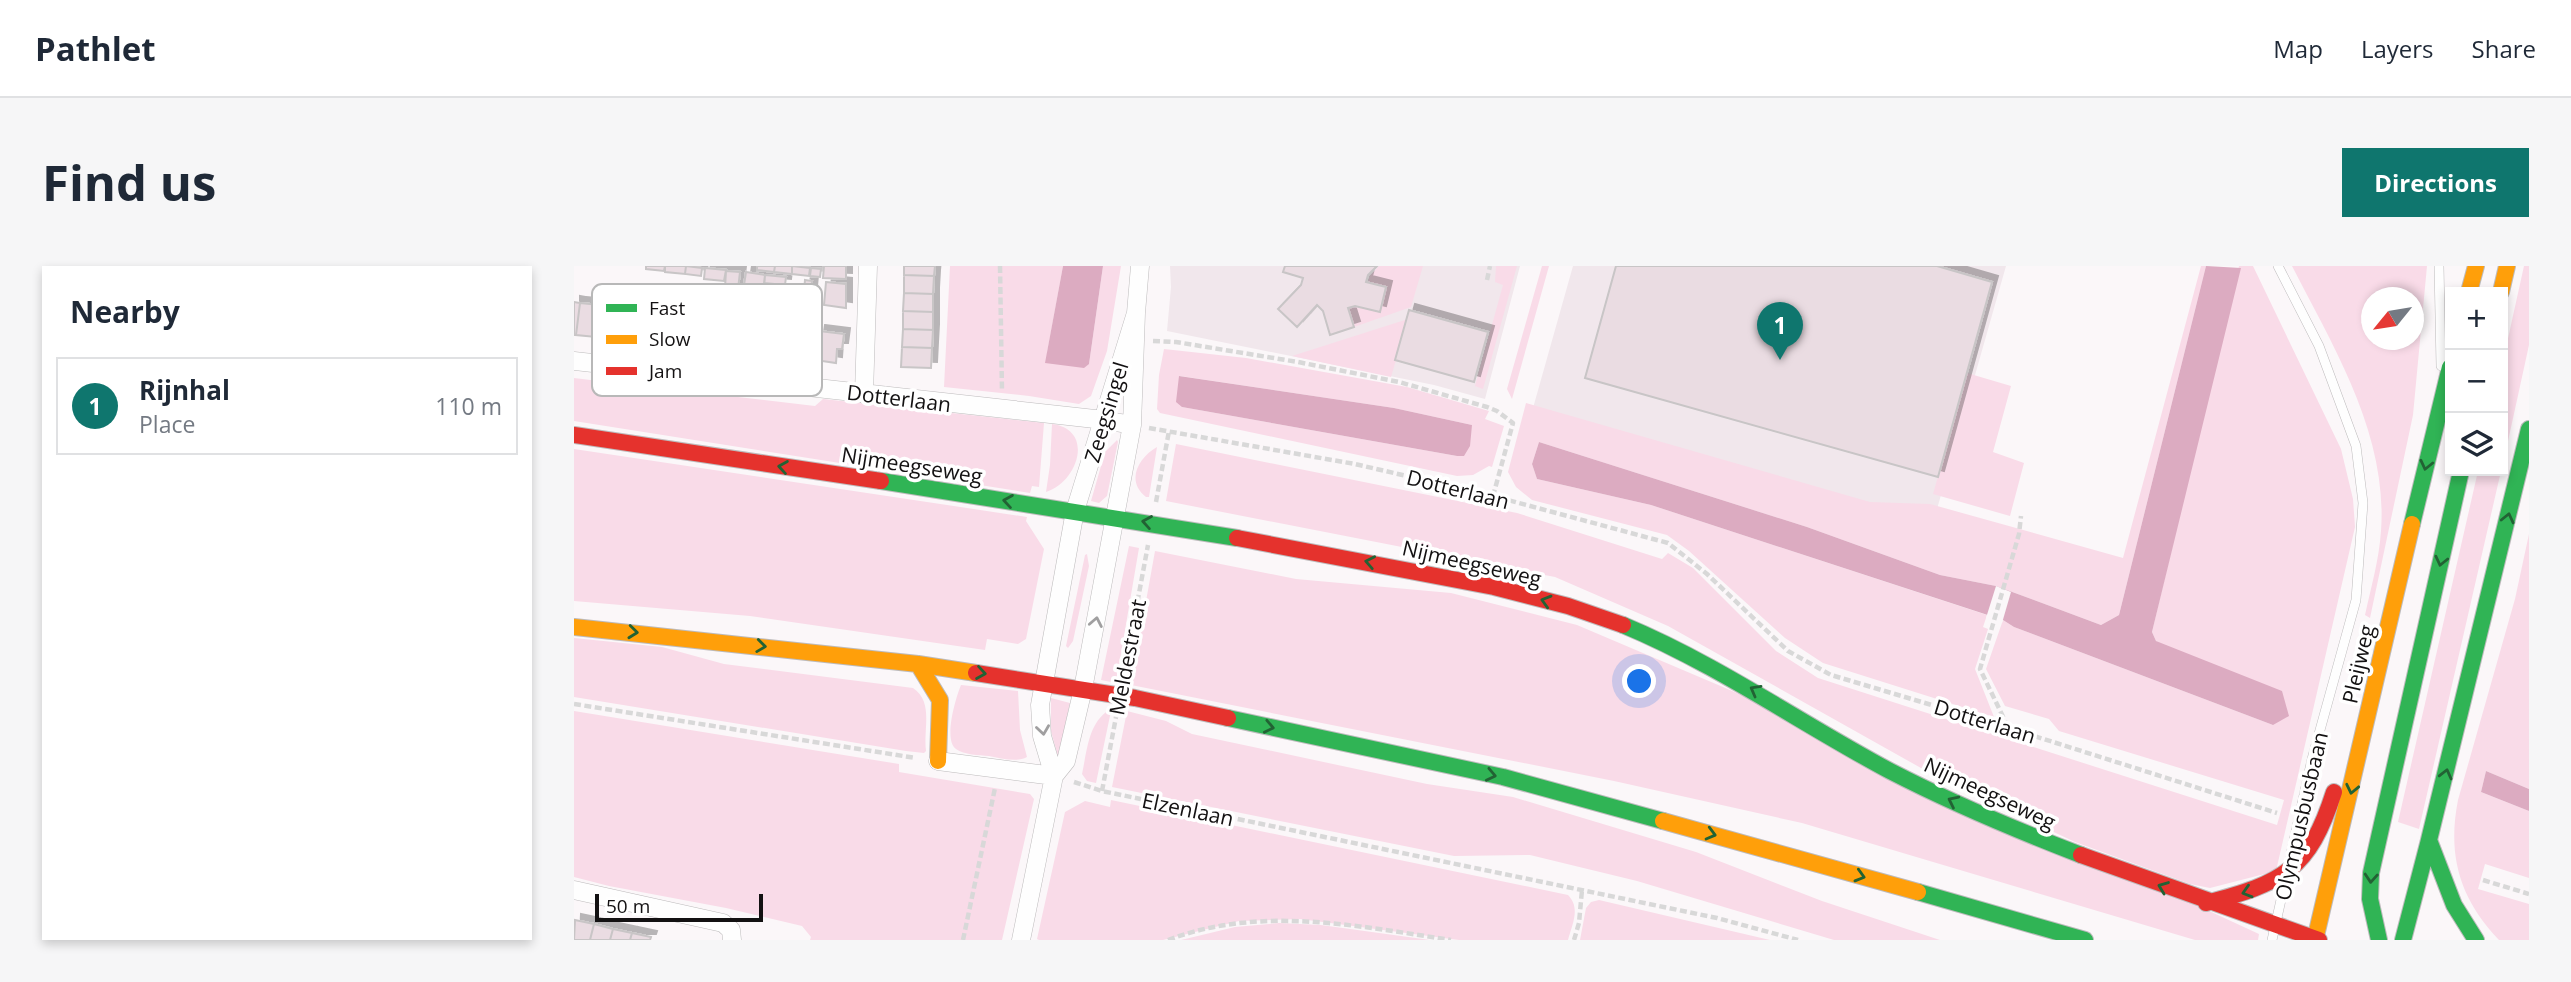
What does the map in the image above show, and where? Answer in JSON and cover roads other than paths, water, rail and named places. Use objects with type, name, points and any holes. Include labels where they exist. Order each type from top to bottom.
[{"type":"main road","points":[[2470,287],[2476,266]]},
{"type":"main road","points":[[2502,287],[2507,266]]},
{"type":"main road","name":"Pleijweg","points":[[2310,938],[2349,804],[2445,386]]},
{"type":"main road","points":[[2392,940],[2404,935],[2529,429]]},
{"type":"main road","name":"Nijmeegseweg","points":[[574,435],[1116,517],[1305,549],[1508,590],[1616,622],[1696,657],[1889,770],[2013,830],[2206,903],[2274,932],[2310,938]]},
{"type":"main road","points":[[2379,940],[2370,899],[2371,873],[2460,476]]},
{"type":"main road","points":[[574,627],[918,664],[1120,695],[1503,777],[2085,940]]},
{"type":"main road","points":[[918,664],[940,700],[938,761]]},
{"type":"main road","points":[[2206,903],[2270,884],[2287,875],[2304,859],[2317,840],[2329,811],[2339,774],[2371,699]]},
{"type":"main road","points":[[2429,840],[2460,919],[2476,940]]},
{"type":"street","points":[[864,394],[869,266]]},
{"type":"street","name":"Zeegsingel","points":[[1116,517],[1132,425],[1140,266]]},
{"type":"street","name":"Zeegsingel","points":[[1075,511],[1136,313]]},
{"type":"street","name":"Dotterlaan","points":[[574,361],[592,363]]},
{"type":"street","name":"Dotterlaan","points":[[822,389],[1132,425]]},
{"type":"street","name":"Meldestraat","points":[[1054,776],[1042,736],[1040,705],[1075,511]]},
{"type":"street","name":"Meldestraat","points":[[1021,940],[1054,776],[1066,761],[1083,690],[1116,517]]},
{"type":"street","points":[[938,761],[1054,776]]},
{"type":"street","points":[[574,890],[723,923],[730,934]]},
{"type":"lane","name":"Olympusbusbaan","points":[[2274,932],[2312,760],[2356,600],[2363,503],[2356,446],[2319,346],[2278,266]]},
{"type":"lane","name":"Pleijweg","points":[[2439,266],[2442,398]]},
{"type":"place","name":"Rijnhal","points":[[1780,360]]}]
